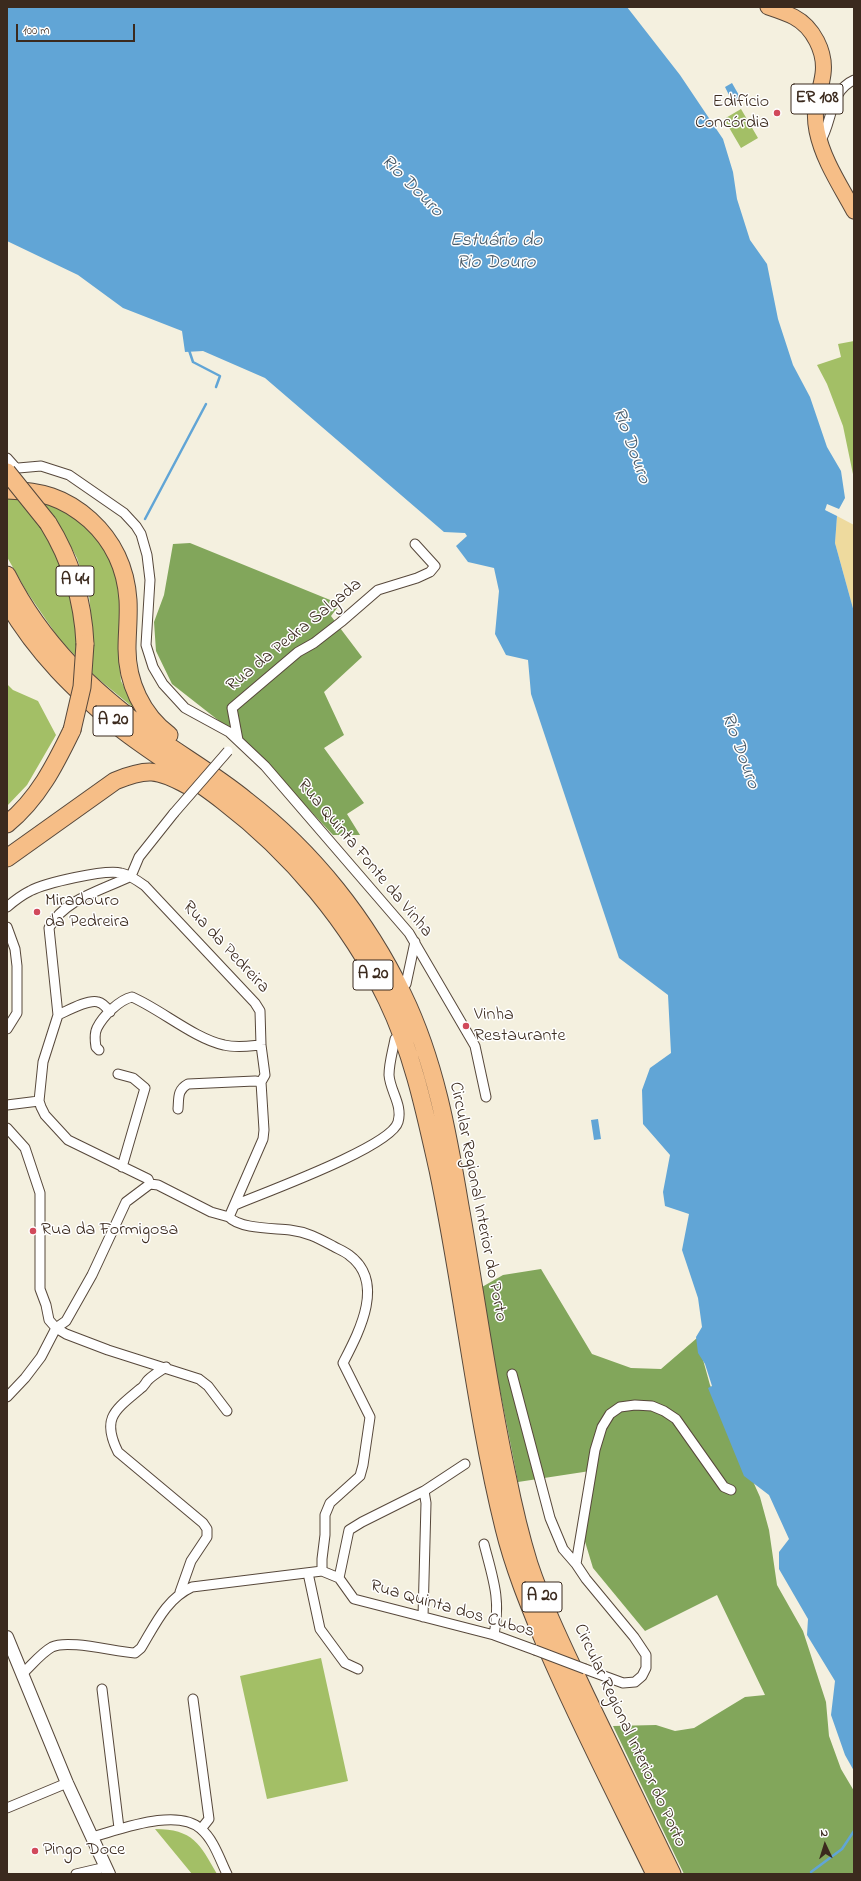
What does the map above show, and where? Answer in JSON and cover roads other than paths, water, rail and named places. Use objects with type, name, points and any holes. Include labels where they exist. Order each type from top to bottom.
[{"type":"highway","name":"A 44","points":[[7,824],[25,807],[41,788],[54,767],[72,730],[82,687],[85,644],[80,600],[72,570],[48,523],[10,469]]},
{"type":"highway","points":[[7,490],[31,491],[57,498],[77,509],[101,530],[116,552],[124,575],[128,600],[127,650],[129,671],[134,690],[147,713],[156,723],[230,780],[246,810]]},
{"type":"highway","name":"Circular Regional Interior do Porto","points":[[7,575],[21,602],[54,649],[93,688],[246,810],[275,846],[317,893],[358,949],[387,1001],[413,1066],[425,1108],[446,1207],[486,1439],[504,1529],[524,1593],[562,1683],[629,1804],[672,1874]]},
{"type":"highway","name":"Circular Regional Interior do Porto","points":[[7,602],[42,654],[58,673],[122,729],[219,798],[246,810]]},
{"type":"highway","points":[[7,858],[115,781],[135,773],[152,771],[170,776],[246,810]]},
{"type":"highway","name":"Circular Regional Interior do Porto","points":[[629,1804],[654,1874]]},
{"type":"main road","name":"ER 108","points":[[768,7],[795,17],[802,22],[817,41],[822,54],[823,74],[815,114],[820,142],[826,161],[854,211]]},
{"type":"street","points":[[820,142],[826,132],[832,108],[838,93],[854,80]]},
{"type":"street","points":[[7,458],[10,469]]},
{"type":"street","name":"Rua Quinta Fonte da Vinha","points":[[10,469],[41,466],[69,475],[124,514],[136,526],[148,555],[150,580],[146,645],[153,667],[163,684],[185,708],[229,732],[265,766],[409,933],[475,1046],[486,1097]]},
{"type":"street","name":"Rua da Pedra Salgada","points":[[238,740],[232,708],[298,652],[314,643],[378,590],[417,578],[430,572],[435,566],[415,544]]},
{"type":"street","points":[[150,1184],[148,1179],[68,1140],[45,1115],[41,1107],[40,1101],[43,1062],[58,1015],[48,928],[53,919],[73,902],[131,876],[139,857],[174,813],[238,740]]},
{"type":"street","points":[[7,907],[30,891],[46,884],[97,874],[120,872],[131,876]]},
{"type":"street","name":"Rua da Pedreira","points":[[131,876],[145,886],[255,1003],[260,1011],[261,1044],[265,1075],[261,1082],[264,1130],[263,1139],[229,1217]]},
{"type":"street","points":[[7,928],[15,949],[17,966],[16,1013],[7,1029]]},
{"type":"street","points":[[406,984],[415,942]]},
{"type":"street","points":[[99,1050],[96,1047],[95,1038],[97,1028],[110,1012],[125,999],[132,997],[210,1041],[224,1045],[242,1047],[261,1044]]},
{"type":"street","points":[[58,1015],[92,1001],[98,1001],[104,1004],[110,1012]]},
{"type":"street","points":[[234,1205],[328,1166],[377,1142],[389,1134],[398,1123],[399,1114],[397,1101],[389,1076],[395,1039]]},
{"type":"street","points":[[118,1074],[134,1078],[145,1088],[122,1167]]},
{"type":"street","points":[[178,1108],[179,1093],[182,1088],[188,1084],[261,1082]]},
{"type":"street","points":[[7,1105],[40,1101]]},
{"type":"street","points":[[7,1128],[11,1138],[25,1148],[40,1193],[40,1289],[46,1305],[49,1320],[56,1328],[66,1334],[108,1350],[199,1379],[208,1386],[227,1411]]},
{"type":"street","points":[[7,1397],[25,1378],[41,1357],[56,1328],[66,1321],[92,1275],[126,1202],[150,1184],[158,1185],[211,1212],[229,1217],[234,1222],[273,1229],[307,1232],[350,1255],[361,1267],[368,1281],[368,1298],[355,1340],[343,1363],[370,1417],[360,1476],[330,1503],[325,1515],[322,1571]]},
{"type":"street","points":[[166,1368],[148,1380],[144,1386],[119,1406],[113,1414],[111,1438],[118,1452],[203,1523],[207,1529],[206,1537],[191,1561],[180,1592]]},
{"type":"street","name":"Rua Quinta dos Cubos","points":[[339,1578],[354,1599],[494,1635],[623,1683],[635,1682],[642,1676],[646,1668],[646,1655],[634,1637],[563,1549],[550,1518],[512,1374]]},
{"type":"street","points":[[576,1564],[595,1450],[602,1427],[610,1414],[620,1407],[635,1405],[652,1406],[664,1411],[676,1419],[724,1487],[730,1490]]},
{"type":"street","points":[[22,1674],[50,1648],[58,1645],[69,1644],[135,1653],[142,1648],[168,1604],[180,1592],[192,1587],[322,1571],[339,1578],[350,1530],[362,1522],[424,1491],[465,1464]]},
{"type":"street","points":[[423,1617],[426,1503],[424,1491]]},
{"type":"street","points":[[484,1544],[497,1595],[497,1618],[494,1635]]},
{"type":"street","points":[[308,1573],[320,1629],[344,1663],[358,1668]]},
{"type":"street","points":[[8,1644],[67,1783],[107,1870],[76,1874]]},
{"type":"street","points":[[102,1689],[119,1828]]},
{"type":"street","points":[[193,1699],[209,1819],[201,1828]]},
{"type":"street","points":[[7,1808],[67,1783]]},
{"type":"street","points":[[92,1837],[119,1828],[161,1821],[180,1820],[191,1823],[201,1828],[209,1839],[227,1874]]},
{"type":"water","name":"Estuário do Rio Douro","points":[[7,7],[627,7],[680,75],[723,139],[733,172],[737,199],[750,240],[767,264],[778,319],[793,365],[810,397],[827,447],[841,471],[845,498],[839,509],[827,504],[825,510],[837,516],[835,543],[854,612],[854,1771],[845,1755],[831,1715],[835,1681],[807,1635],[808,1619],[779,1569],[779,1552],[789,1539],[769,1495],[744,1476],[708,1388],[712,1386],[705,1364],[698,1353],[696,1337],[702,1327],[698,1298],[682,1250],[689,1214],[665,1206],[663,1192],[670,1155],[643,1124],[642,1090],[650,1068],[671,1053],[668,995],[619,958],[531,694],[528,660],[506,655],[495,634],[499,591],[494,568],[468,562],[456,546],[467,536],[465,533],[444,532],[265,378],[203,351],[185,352],[182,331],[123,308],[78,275],[7,241]]},
{"type":"water","points":[[732,83],[740,97],[732,101],[725,87]]},
{"type":"water","points":[[598,1119],[601,1139],[594,1140],[591,1120]]},
{"type":"waterway","points":[[189,350],[193,362],[220,376],[216,387]]},
{"type":"waterway","points":[[145,519],[206,404]]},
{"type":"waterway","points":[[811,1872],[842,1849],[854,1831]]},
{"type":"place","name":"Edifício Concórdia","points":[[777,113]]},
{"type":"place","name":"Miradouro da Pedreira","points":[[37,912]]},
{"type":"place","name":"Vinha Restaurante","points":[[466,1026]]},
{"type":"place","name":"Rua da Formigosa","points":[[33,1231]]},
{"type":"place","name":"Pingo Doce","points":[[35,1851]]},
{"type":"water label","name":"Rio Douro","points":[[411,187]]},
{"type":"water label","name":"Rio Douro","points":[[630,446]]},
{"type":"water label","name":"Rio Douro","points":[[739,751]]}]
